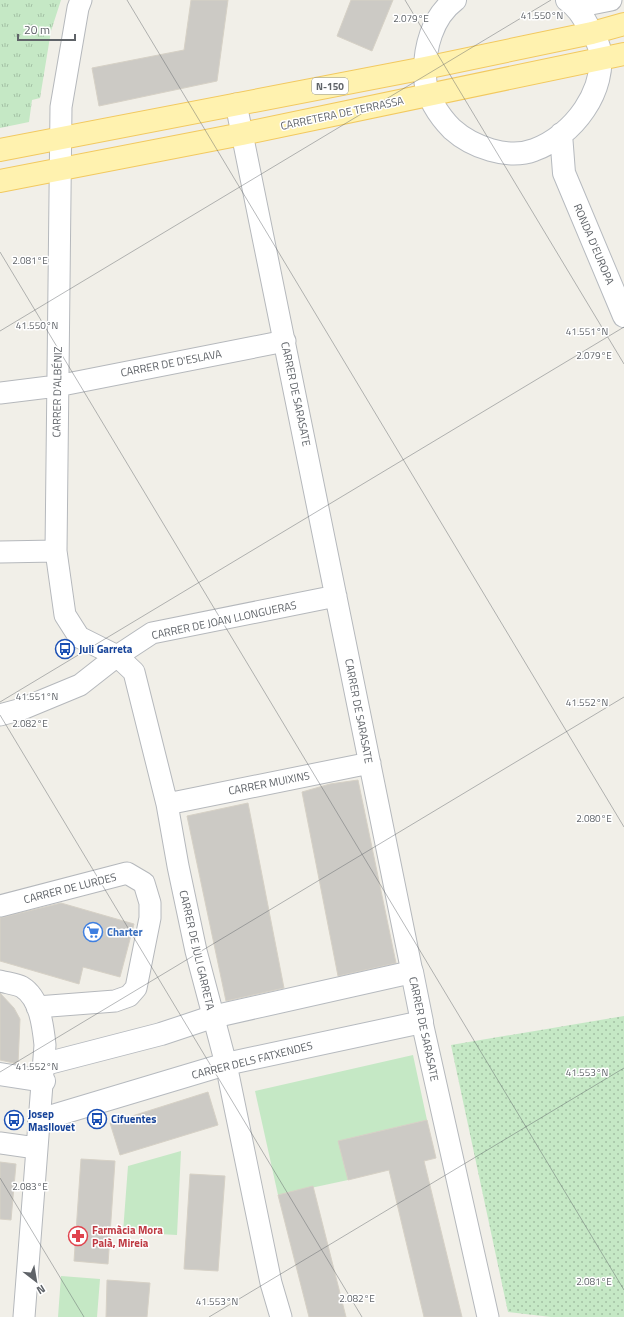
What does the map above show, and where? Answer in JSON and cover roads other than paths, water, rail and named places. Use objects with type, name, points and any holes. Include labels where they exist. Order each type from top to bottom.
[{"type":"main road","name":"N-150","points":[[0,150],[425,68],[592,33],[624,24]]},
{"type":"main road","name":"CARRETERA DE TERRASSA","points":[[0,181],[242,134],[429,94],[612,58]]},
{"type":"street","points":[[60,169],[62,138],[61,107],[78,8],[81,0]]},
{"type":"street","points":[[451,2],[431,33],[426,52],[425,82],[429,94],[445,122],[458,134],[474,144],[510,152],[534,150],[561,134],[579,118],[612,58],[599,46],[572,3],[611,0]]},
{"type":"street","name":"CARRER DE SARASATE","points":[[236,104],[422,1022],[488,1317]]},
{"type":"street","name":"RONDA D'EUROPA","points":[[561,134],[564,173],[624,316]]},
{"type":"street","name":"RONDA D'EUROPA","points":[[534,150],[564,173]]},
{"type":"street","name":"CARRER D'ALBÉNIZ","points":[[60,169],[56,551],[65,615]]},
{"type":"street","name":"CARRER DE D'ESLAVA","points":[[0,393],[57,386],[285,341]]},
{"type":"street","points":[[0,552],[56,551]]},
{"type":"street","name":"CARRER DE JOAN LLONGUERAS","points":[[0,715],[22,709],[80,685],[117,656],[152,633],[336,596]]},
{"type":"street","name":"CARRER DE JULI GARRETA","points":[[65,615],[80,637],[117,656],[134,672],[168,804],[183,889],[212,1017],[226,1064],[271,1283],[281,1317]]},
{"type":"street","name":"CARRER MUIXINS","points":[[168,804],[370,763]]},
{"type":"street","name":"CARRER DE LURDES","points":[[0,906],[127,873],[144,883],[150,902],[150,918],[136,988],[129,996],[115,1000],[35,1002]]},
{"type":"street","points":[[0,1074],[44,1072],[212,1017],[412,972]]},
{"type":"street","points":[[0,981],[22,987],[35,1002],[46,1045],[36,1148],[24,1317]]},
{"type":"street","name":"CARRER DELS FATXENDES","points":[[39,1120],[226,1064],[422,1022]]},
{"type":"street","points":[[0,1143],[36,1148]]},
{"type":"place","name":"Juli Garreta","points":[[65,649]]},
{"type":"place","name":"Charter","points":[[93,932]]},
{"type":"place","name":"Cifuentes","points":[[97,1119]]},
{"type":"place","name":"Josep Masllovet","points":[[14,1120]]},
{"type":"place","name":"Farmàcia Mora Palà, Mireia","points":[[78,1236]]}]
